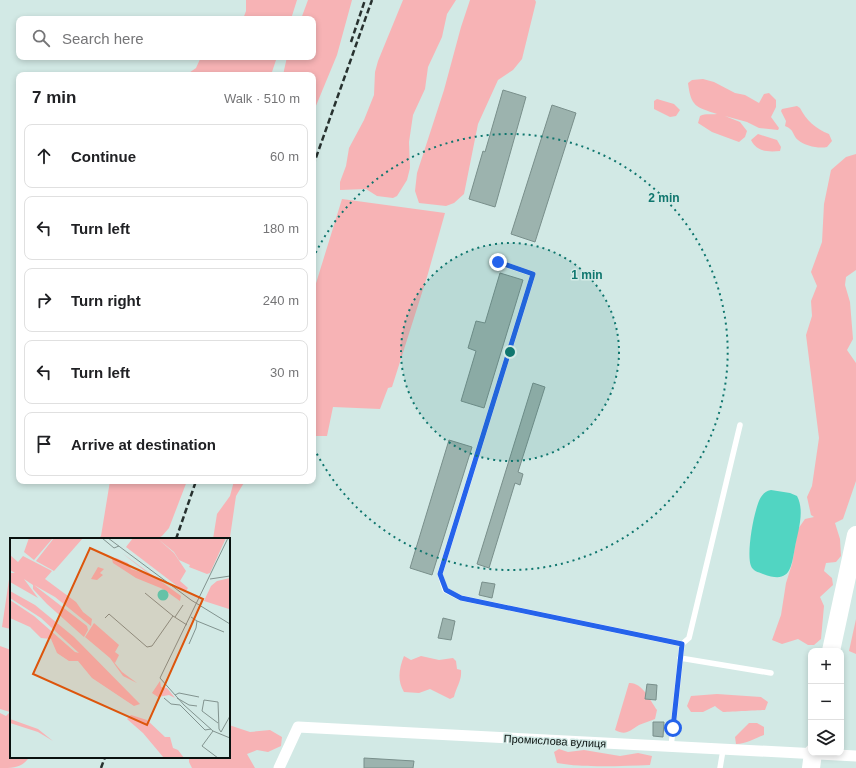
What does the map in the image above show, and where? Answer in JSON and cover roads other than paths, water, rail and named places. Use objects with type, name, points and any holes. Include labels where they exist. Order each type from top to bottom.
[{"type":"highway","points":[[832,648],[856,534]]},
{"type":"street","name":"Промислова вулиця","points":[[279,768],[298,727],[723,750],[812,759],[856,756]]},
{"type":"lane","points":[[498,262],[533,274],[440,574],[446,590],[461,598],[682,644]]},
{"type":"lane","points":[[671,747],[682,644],[689,638],[740,425]]},
{"type":"lane","points":[[680,658],[771,673]]},
{"type":"lane","points":[[720,768],[723,750]]},
{"type":"railway","points":[[351,42],[365,0]]},
{"type":"railway","points":[[316,158],[372,0]]},
{"type":"railway","points":[[176,538],[195,484]]},
{"type":"railway","points":[[101,768],[105,758]]}]
